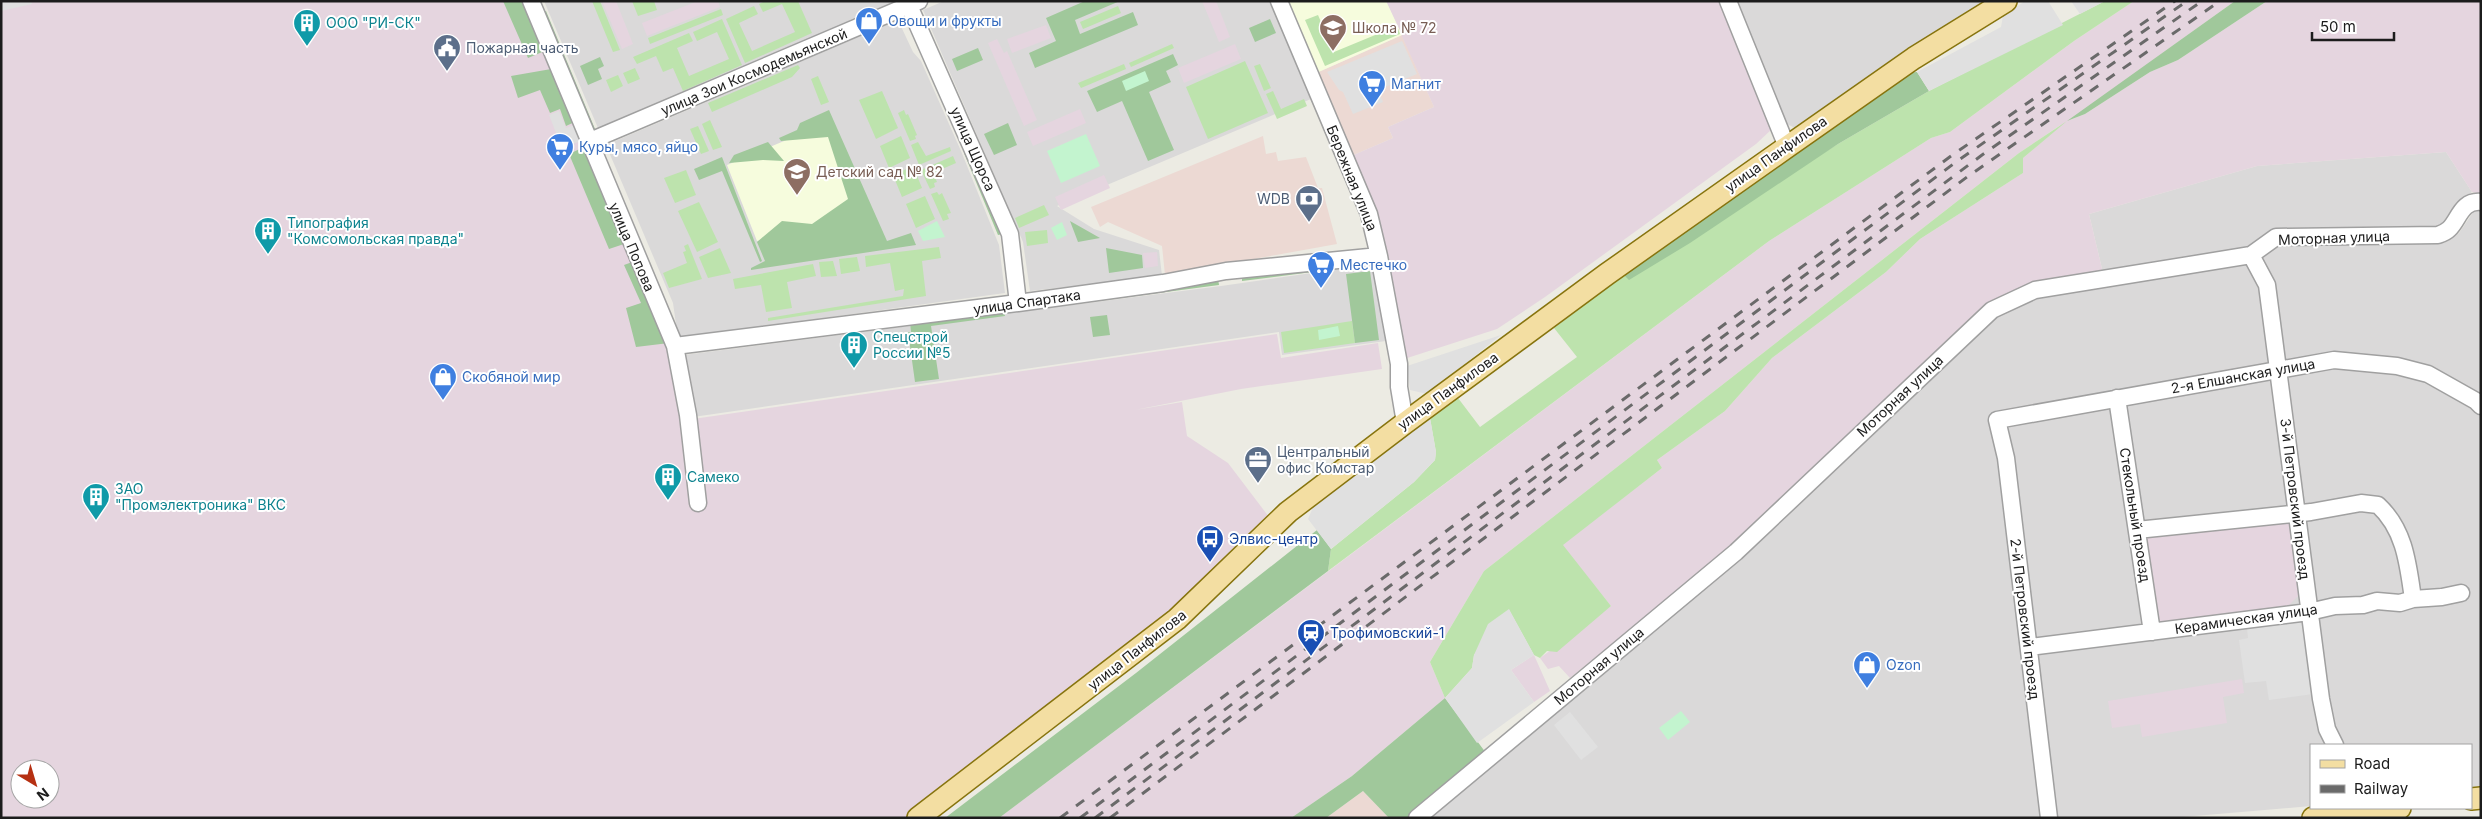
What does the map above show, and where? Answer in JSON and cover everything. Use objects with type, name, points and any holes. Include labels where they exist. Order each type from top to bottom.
[{"type":"main road","name":"улица Панфилова","points":[[918,818],[1177,619],[1288,512],[1405,423],[1615,268],[1787,146],[1914,58],[2006,1]]},
{"type":"main road","points":[[2313,818],[2341,811],[2380,809]]},
{"type":"street","name":"улица Попова","points":[[530,1],[590,141],[610,196],[675,346],[688,415],[698,503]]},
{"type":"street","name":"Бережная улица","points":[[1279,1],[1369,214],[1379,256],[1399,364],[1399,387],[1405,423]]},
{"type":"street","points":[[1728,1],[1787,146]]},
{"type":"street","name":"улица Зои Космодемьянской","points":[[590,141],[749,75],[911,3]]},
{"type":"street","name":"улица Щорса","points":[[911,3],[1010,234],[1018,303]]},
{"type":"street","name":"Моторная улица","points":[[1417,818],[1736,552],[1992,310],[2035,290],[2251,255],[2276,237],[2438,235],[2450,229],[2457,215],[2466,207],[2475,202],[2481,202]]},
{"type":"street","name":"3-й Петровский проезд","points":[[2251,255],[2267,284],[2308,612],[2323,706],[2328,729],[2335,744]]},
{"type":"street","name":"улица Спартака","points":[[675,346],[1018,303],[1163,283],[1226,271],[1379,256]]},
{"type":"street","name":"2-я Елшанская улица","points":[[1997,420],[2334,360],[2397,366],[2428,374],[2476,401],[2481,406]]},
{"type":"street","name":"Стекольный проезд","points":[[2117,398],[2152,632]]},
{"type":"street","name":"2-й Петровский проезд","points":[[1997,420],[2006,458],[2049,818]]},
{"type":"street","points":[[2138,530],[2311,512],[2361,503],[2378,505],[2393,521],[2402,539],[2413,599]]},
{"type":"street","name":"Керамическая улица","points":[[2030,647],[2308,612],[2335,606],[2363,604],[2377,600],[2400,603],[2413,599],[2461,593]]},
{"type":"shaded area","points":[[1,1],[525,1],[669,343],[693,419],[1277,334],[1281,358],[1378,343],[1382,369],[1241,389],[1135,410],[1182,402],[1187,436],[1228,463],[1269,517],[1212,576],[1100,669],[904,818],[1,818]]},
{"type":"shaded area","points":[[1,1],[31,1],[32,4],[1,11]]},
{"type":"shaded area","points":[[544,1],[896,1],[896,3],[598,128]]},
{"type":"shaded area","points":[[602,1],[616,1],[633,44],[622,49]]},
{"type":"shaded area","points":[[698,1],[718,1],[720,7],[647,36],[642,23]]},
{"type":"shaded area","points":[[944,1],[1271,1],[1311,99],[1057,206],[1094,229],[1159,250],[1162,276],[1030,291],[1023,242],[923,10]]},
{"type":"shaded area","points":[[1202,1],[1216,1],[1230,37],[1219,42]]},
{"type":"shaded area","name":"Школа № 72","points":[[1285,1],[1386,1],[1402,35],[1314,74]]},
{"type":"shaded area","points":[[1386,1],[1723,1],[1772,129],[1756,144],[1545,297],[1497,329],[1401,360],[1349,157],[1393,138],[1388,127],[1434,107]]},
{"type":"shaded area","points":[[1734,1],[1989,1],[1805,126],[1795,128],[1787,124],[1780,113]]},
{"type":"shaded area","points":[[2025,1],[2048,1],[2063,25],[1929,91],[1917,72],[2001,27],[2003,16]]},
{"type":"shaded area","points":[[2071,1],[2105,1],[2080,14]]},
{"type":"shaded area","points":[[2134,1],[2235,1],[2070,120],[2085,114],[2150,72],[2178,60],[2267,1],[2481,1],[2481,194],[2472,192],[2446,152],[2257,166],[2089,214],[2103,273],[1987,306],[1731,547],[1570,678],[1559,666],[1548,669],[1540,658],[1611,606],[1562,545],[1662,468],[1657,460],[1725,411],[1772,358],[1886,272],[1920,239],[2023,173],[2023,158],[2062,124],[2019,153],[1484,571],[1430,662],[1445,698],[1352,776],[1291,818],[999,818],[1769,241],[1931,138],[1950,132],[2074,41]]},
{"type":"shaded area","points":[[898,20],[913,52],[921,61],[961,151],[999,245],[1005,293],[678,338],[673,303],[606,145]]},
{"type":"shaded area","points":[[1046,25],[1051,38],[1012,53],[1007,39]]},
{"type":"shaded area","points":[[1402,35],[1434,107],[1388,127],[1393,138],[1349,157],[1314,74]]},
{"type":"shaded area","points":[[997,39],[1004,53],[1007,51],[1037,120],[1024,126],[988,43]]},
{"type":"shaded area","points":[[1402,41],[1417,74],[1378,90],[1383,102],[1353,114],[1343,92],[1339,90],[1327,72]]},
{"type":"shaded area","points":[[1235,44],[1241,59],[1184,83],[1178,68]]},
{"type":"shaded area","points":[[1145,71],[1149,81],[1126,91],[1122,81]]},
{"type":"shaded area","points":[[1080,109],[1086,123],[1033,146],[1027,132]]},
{"type":"shaded area","points":[[559,111],[566,128],[580,123],[586,139],[562,148],[549,115]]},
{"type":"shaded area","name":"Детский сад № 82","points":[[827,123],[867,228],[787,233],[757,241],[727,165]]},
{"type":"shaded area","points":[[1086,134],[1100,166],[1061,183],[1047,151]]},
{"type":"shaded area","points":[[1263,136],[1266,154],[1276,152],[1278,161],[1306,157],[1318,188],[1322,188],[1337,244],[1165,275],[1162,246],[1108,222],[1100,227],[1091,207]]},
{"type":"shaded area","points":[[2446,152],[2472,192],[2460,202],[2444,227],[2437,230],[2272,233],[2249,249],[2103,273],[2089,214],[2257,166]]},
{"type":"shaded area","points":[[1104,175],[1110,188],[1061,210],[1055,197]]},
{"type":"shaded area","points":[[2476,208],[2481,208],[2481,786],[2472,787],[2472,744],[2310,744],[2310,806],[2171,818],[1426,818],[1995,315],[2038,295],[2276,243],[2444,243],[2459,233]]},
{"type":"shaded area","points":[[937,221],[945,237],[923,241],[918,231]]},
{"type":"shaded area","points":[[1062,222],[1067,235],[1057,240],[1051,228]]},
{"type":"shaded area","points":[[1157,252],[1158,266],[1145,268],[1143,253]]},
{"type":"shaded area","points":[[1374,264],[1386,341],[1282,355],[1279,332],[693,417],[684,355],[1221,286]]},
{"type":"shaded area","points":[[1338,326],[1340,336],[1319,340],[1318,330]]},
{"type":"shaded area","points":[[1501,335],[1427,394],[1410,390],[1407,366]]},
{"type":"shaded area","points":[[1430,418],[1436,452],[1435,460],[1414,482],[1331,549],[1308,519],[1314,505]]},
{"type":"shaded area","points":[[2289,517],[2301,593],[2288,606],[2156,625],[2141,534]]},
{"type":"shaded area","points":[[1509,609],[1534,655],[1511,670],[1534,702],[1477,743],[1445,698],[1472,668],[1474,655],[1488,624]]},
{"type":"shaded area","points":[[2303,618],[2313,694],[2269,700],[2266,681],[2245,683],[2239,640],[2248,638],[2247,628]]},
{"type":"shaded area","points":[[1534,655],[1550,691],[1534,702],[1511,670]]},
{"type":"shaded area","points":[[2242,679],[2244,693],[2223,697],[2227,723],[2142,737],[2140,724],[2112,728],[2108,701]]},
{"type":"shaded area","points":[[1681,711],[1690,722],[1668,740],[1659,728]]},
{"type":"shaded area","points":[[1570,712],[1598,747],[1581,760],[1554,725]]},
{"type":"shaded area","points":[[1363,791],[1389,818],[1326,818]]},
{"type":"green space","points":[[503,1],[525,1],[547,50],[528,58]]},
{"type":"green space","points":[[592,1],[600,1],[620,50],[613,52]]},
{"type":"green space","points":[[632,1],[654,1],[657,10],[638,16]]},
{"type":"green space","points":[[765,1],[798,1],[812,33],[745,63],[726,19],[754,6],[758,14],[739,23],[752,51],[795,32],[782,4],[763,12],[759,4]]},
{"type":"green space","points":[[1085,1],[1120,1],[1075,20],[1080,34],[1133,12],[1138,25],[1035,68],[1029,53],[1056,41],[1046,18]]},
{"type":"green space","points":[[2105,1],[2134,1],[2074,41],[1950,132],[1931,138],[1769,241],[1328,571],[1331,549],[1414,482],[1435,460],[1436,452],[1430,418],[1458,398],[1480,427],[1577,357],[1554,328],[1624,275],[1838,144],[1929,91]]},
{"type":"green space","points":[[2235,1],[2267,1],[2178,60],[2150,72],[2085,114],[2067,121]]},
{"type":"green space","points":[[1118,6],[1121,13],[1083,29],[1080,22]]},
{"type":"green space","points":[[721,9],[723,15],[650,44],[648,38]]},
{"type":"green space","points":[[546,11],[595,129],[588,132],[540,14]]},
{"type":"green space","points":[[1318,15],[1334,52],[1397,26],[1400,34],[1325,66],[1305,20]]},
{"type":"green space","points":[[722,19],[742,65],[683,91],[673,68],[663,72],[656,56],[637,64],[633,57],[689,33],[693,41],[677,48],[689,76],[729,59],[717,32],[697,41],[693,32]]},
{"type":"green space","points":[[1270,19],[1276,33],[1255,42],[1249,28]]},
{"type":"green space","points":[[1172,44],[1174,48],[1131,67],[1129,63]]},
{"type":"green space","points":[[978,48],[983,60],[957,71],[952,59]]},
{"type":"green space","points":[[1173,54],[1178,65],[1166,71],[1171,82],[1149,92],[1174,150],[1148,161],[1122,101],[1097,112],[1087,91]]},
{"type":"green space","points":[[600,57],[604,66],[598,69],[602,79],[588,85],[580,66]]},
{"type":"green space","points":[[1245,61],[1268,113],[1208,139],[1186,87]]},
{"type":"green space","points":[[1124,64],[1126,69],[1081,88],[1078,83]]},
{"type":"green space","points":[[1260,64],[1271,88],[1264,91],[1254,66]]},
{"type":"green space","points":[[798,65],[800,68],[792,77],[712,112],[708,103]]},
{"type":"green space","points":[[557,68],[579,120],[566,126],[560,109],[550,113],[540,90],[518,98],[511,76]]},
{"type":"green space","points":[[635,68],[640,79],[628,84],[623,73]]},
{"type":"green space","points":[[1917,72],[1929,91],[1838,144],[1690,243],[1629,280],[1624,275],[1903,73]]},
{"type":"green space","points":[[618,75],[623,86],[611,92],[606,80]]},
{"type":"green space","points":[[818,76],[829,102],[821,105],[811,79]]},
{"type":"green space","points":[[882,91],[898,128],[876,139],[859,100]]},
{"type":"green space","points":[[1273,91],[1281,109],[1304,99],[1307,106],[1277,119],[1266,94]]},
{"type":"green space","points":[[829,110],[887,241],[911,233],[916,245],[751,270],[751,268],[765,261],[757,242],[782,221],[812,224],[848,199],[828,137],[781,141],[779,138],[797,130],[800,123]]},
{"type":"green space","points":[[904,110],[906,115],[908,114],[917,135],[915,136],[916,139],[910,141],[898,113]]},
{"type":"green space","points":[[710,120],[722,147],[713,150],[702,124]]},
{"type":"green space","points":[[2067,121],[2023,158],[2023,173],[1920,239],[1886,272],[1772,358],[1725,411],[1657,460],[1662,468],[1563,545],[1611,606],[1557,652],[1547,651],[1540,658],[1534,655],[1509,610],[1474,655],[1472,668],[1445,698],[1430,662],[1484,571],[2019,153]]},
{"type":"green space","points":[[1008,123],[1017,145],[994,155],[984,134]]},
{"type":"green space","points":[[698,126],[709,151],[701,154],[690,129]]},
{"type":"green space","points":[[901,136],[910,158],[889,168],[880,146]]},
{"type":"green space","points":[[768,142],[784,161],[763,160],[729,163],[734,155]]},
{"type":"green space","points":[[918,142],[926,156],[950,147],[951,151],[919,165],[911,145]]},
{"type":"green space","points":[[586,146],[627,243],[609,249],[569,154]]},
{"type":"green space","points":[[970,150],[1007,233],[998,235],[964,153]]},
{"type":"green space","points":[[953,156],[956,163],[933,173],[937,182],[934,183],[935,187],[930,189],[921,170]]},
{"type":"green space","points":[[722,157],[762,261],[760,262],[722,171],[699,180],[694,169]]},
{"type":"green space","points":[[913,166],[922,188],[902,197],[893,175]]},
{"type":"green space","points":[[686,170],[696,195],[675,203],[664,178]]},
{"type":"green space","points":[[937,192],[939,195],[942,193],[951,213],[947,214],[949,219],[943,221],[931,194]]},
{"type":"green space","points":[[925,196],[935,219],[916,228],[906,204]]},
{"type":"green space","points":[[699,202],[718,242],[697,252],[678,211]]},
{"type":"green space","points":[[1044,205],[1049,215],[1019,228],[1015,218]]},
{"type":"green space","points":[[1070,221],[1100,238],[1078,242]]},
{"type":"green space","points":[[1047,230],[1048,243],[1027,246],[1025,232]]},
{"type":"green space","points":[[688,244],[702,279],[669,288],[663,273],[687,263],[683,252],[686,251],[684,246]]},
{"type":"green space","points":[[939,247],[941,258],[922,261],[926,296],[768,321],[768,318],[903,296],[904,289],[895,291],[890,263],[866,267],[865,256]]},
{"type":"green space","points":[[720,248],[731,273],[708,278],[699,257]]},
{"type":"green space","points":[[1106,248],[1142,255],[1143,268],[1109,273]]},
{"type":"green space","points":[[857,257],[860,271],[841,274],[839,259]]},
{"type":"green space","points":[[635,261],[669,343],[636,347],[626,308],[641,303],[624,265]]},
{"type":"green space","points":[[833,261],[837,276],[821,277],[819,262]]},
{"type":"green space","points":[[1327,263],[1328,270],[1242,281],[1242,274]]},
{"type":"green space","points":[[813,264],[816,276],[787,282],[792,308],[766,312],[761,285],[735,289],[733,279]]},
{"type":"green space","points":[[1370,271],[1379,340],[1355,343],[1346,274]]},
{"type":"green space","points":[[1218,278],[1219,285],[1030,310],[1029,304]]},
{"type":"green space","points":[[1004,309],[1005,316],[931,326],[939,379],[915,382],[908,332],[911,332],[910,322]]},
{"type":"green space","points":[[1107,315],[1110,335],[1093,337],[1090,317]]},
{"type":"green space","points":[[1352,321],[1355,343],[1284,353],[1281,332]]},
{"type":"green space","points":[[1317,530],[1331,549],[1328,571],[999,818],[945,818],[1136,673]]},
{"type":"green space","points":[[1445,698],[1486,753],[1410,818],[1389,818],[1363,791],[1326,818],[1291,818],[1352,776]]},
{"type":"railway","points":[[1060,818],[1951,156],[2175,1]]},
{"type":"railway","points":[[1080,818],[1956,162],[2187,1]]},
{"type":"railway","points":[[1095,818],[1982,155],[2202,1]]},
{"type":"railway","points":[[1110,818],[1967,177],[2220,1]]},
{"type":"place","name":"Овощи и фрукты","points":[[869,45]]},
{"type":"place","name":"ООО \"РИ-СК\"","points":[[307,47]]},
{"type":"place","name":"Школа № 72","points":[[1333,52]]},
{"type":"place","name":"Пожарная часть","points":[[447,72]]},
{"type":"place","name":"Магнит","points":[[1372,108]]},
{"type":"place","name":"Куры, мясо, яйцо","points":[[560,171]]},
{"type":"place","name":"Детский сад № 82","points":[[797,196]]},
{"type":"place","name":"WDB","points":[[1309,223]]},
{"type":"place","name":"Типография \"Комсомольская правда\"","points":[[268,255]]},
{"type":"place","name":"Местечко","points":[[1321,289]]},
{"type":"place","name":"Спецстрой России №5","points":[[854,369]]},
{"type":"place","name":"Скобяной мир","points":[[443,401]]},
{"type":"place","name":"Центральный офис Комстар","points":[[1258,484]]},
{"type":"place","name":"Самеко","points":[[668,501]]},
{"type":"place","name":"ЗАО \"Промэлектроника\" ВКС","points":[[96,521]]},
{"type":"place","name":"Элвис-центр","points":[[1210,563]]},
{"type":"place","name":"Трофимовский-1","points":[[1311,657]]},
{"type":"place","name":"Ozon","points":[[1867,689]]}]
